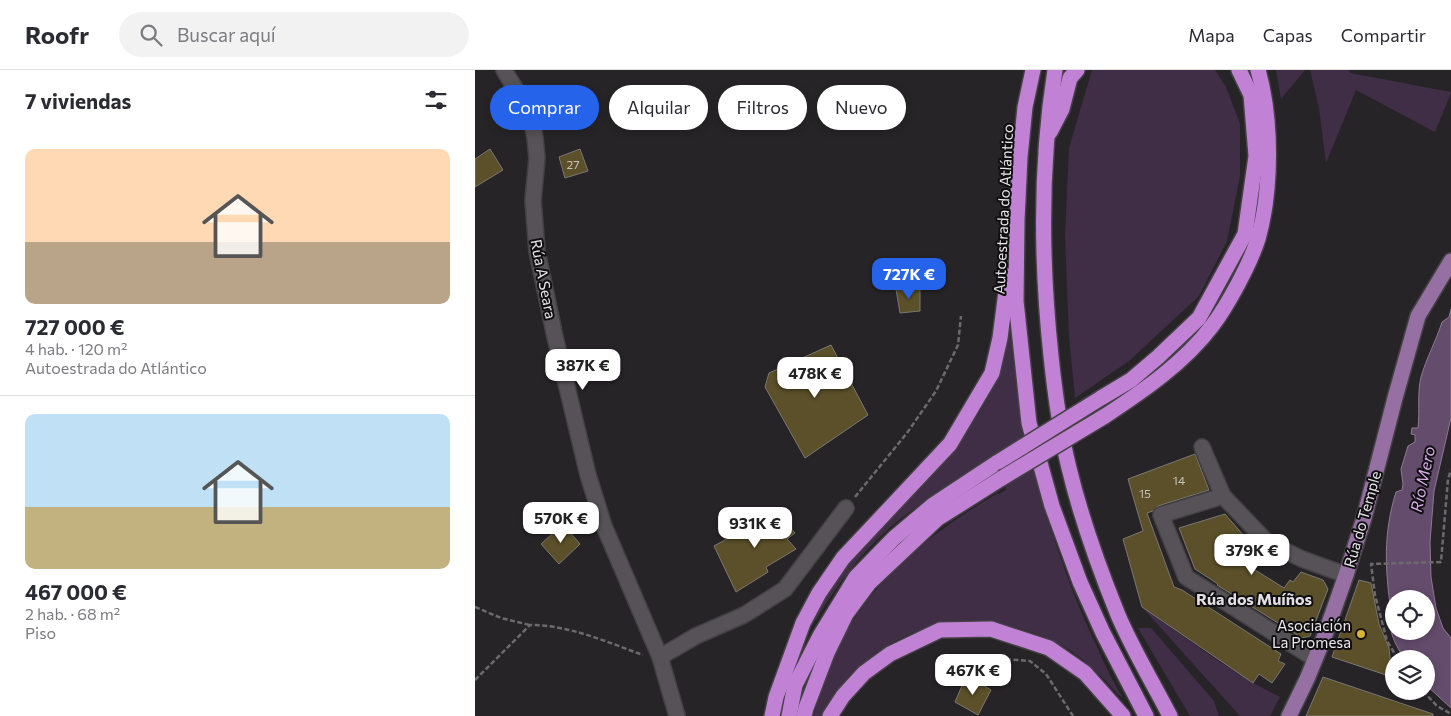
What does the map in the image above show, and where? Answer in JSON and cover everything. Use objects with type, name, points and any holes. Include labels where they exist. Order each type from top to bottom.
[{"type":"highway","name":"Autoestrada do Atlántico","points":[[1033,70],[1025,107],[1020,157],[1016,301],[1029,423],[1052,506],[1080,582],[1103,633],[1146,716]]},
{"type":"highway","points":[[1055,70],[1046,140],[1045,262],[1048,328],[1056,402],[1069,468],[1098,561],[1119,617],[1171,716]]},
{"type":"highway","points":[[1046,140],[1062,109],[1071,78],[1077,70]]},
{"type":"highway","points":[[789,716],[795,685],[821,636],[856,577],[894,538],[933,506],[998,462],[1131,380],[1159,357],[1199,318],[1245,234],[1256,156],[1251,95],[1239,70]]},
{"type":"highway","points":[[805,716],[805,708],[827,653],[846,614],[869,584],[937,519],[1144,390],[1180,360],[1212,326],[1237,286],[1257,239],[1267,187],[1268,133],[1258,70]]},
{"type":"highway","points":[[772,716],[776,697],[799,632],[819,593],[843,558],[950,444],[992,373],[1000,338],[1017,220]]},
{"type":"highway","points":[[830,716],[853,684],[864,673],[890,654],[940,630],[991,629],[1049,648],[1085,673],[1123,716]]},
{"type":"main road","name":"Rúa do Temple","points":[[1289,716],[1315,659],[1346,575],[1364,518],[1418,316],[1451,261]]},
{"type":"street","name":"Rúa A Seara","points":[[504,70],[525,105],[532,121],[537,158],[533,200],[537,251],[587,475],[604,526],[660,657],[677,716]]},
{"type":"street","points":[[1202,447],[1223,496],[1267,542],[1302,559],[1346,575]]},
{"type":"street","points":[[1223,496],[1161,515],[1186,576],[1315,659]]},
{"type":"street","points":[[660,657],[696,636],[744,615],[785,590],[846,508]]},
{"type":"path","points":[[846,508],[907,433],[936,390],[958,345],[961,316]]},
{"type":"path","points":[[1392,650],[1387,641],[1375,595],[1371,564],[1441,562],[1448,479],[1451,470]]},
{"type":"path","points":[[475,607],[501,618],[530,625],[547,625],[646,656],[660,657]]},
{"type":"path","points":[[475,680],[530,625]]},
{"type":"path","points":[[991,658],[1030,661],[1046,674],[1073,716]]},
{"type":"path","points":[[1431,700],[1437,706],[1451,714]]},
{"type":"shaded area","points":[[1092,70],[1215,70],[1226,87],[1240,124],[1240,176],[1227,241],[1199,296],[1129,361],[1075,398],[1069,336],[1065,237],[1069,148]]},
{"type":"shaded area","points":[[1276,70],[1305,70],[1281,99]]},
{"type":"shaded area","points":[[1310,70],[1349,70],[1350,73],[1451,93],[1435,132],[1356,90],[1326,163],[1319,108]]},
{"type":"shaded area","points":[[1011,326],[1021,405],[1038,483],[1049,522],[1075,597],[1114,683],[1123,698],[1083,660],[1055,642],[1032,633],[996,623],[949,622],[905,636],[884,648],[848,679],[833,697],[821,716],[814,716],[825,678],[840,643],[859,612],[881,584],[934,535],[998,493],[1006,490],[997,453],[930,497],[894,524],[857,562],[835,590],[816,620],[814,618],[825,598],[851,561],[971,426],[983,407],[993,385]]},
{"type":"shaded area","points":[[1142,607],[1226,666],[1280,697],[1270,716],[1240,716]]},
{"type":"shaded area","points":[[1138,628],[1151,628],[1214,701],[1219,716],[1190,716]]},
{"type":"water","name":"Río Mero","points":[[1451,309],[1451,418],[1434,491],[1430,542],[1433,590],[1388,590],[1386,552],[1392,507],[1396,492],[1402,490],[1401,469],[1408,446],[1415,442],[1415,435],[1411,434],[1412,428],[1418,428],[1421,377],[1442,322],[1449,317]]},
{"type":"water","points":[[1435,602],[1443,628],[1451,638],[1451,708],[1435,693],[1435,650],[1398,649],[1394,640],[1435,640]]},
{"type":"building","points":[[490,149],[503,170],[475,187],[475,159]]},
{"type":"building","points":[[580,149],[588,171],[565,178],[559,157]]},
{"type":"building","points":[[896,289],[920,289],[920,311],[900,313]]},
{"type":"building","points":[[831,345],[868,415],[805,458],[765,387],[769,373]]},
{"type":"building","points":[[1195,454],[1209,490],[1158,506],[1153,511],[1147,513],[1174,587],[1182,590],[1281,654],[1278,661],[1285,664],[1272,683],[1259,674],[1253,683],[1142,607],[1123,539],[1143,531],[1128,479]]},
{"type":"building","points":[[775,510],[795,533],[787,539],[796,549],[766,567],[768,572],[736,592],[714,546],[736,534],[738,526],[745,520],[757,519],[761,523]]},
{"type":"building","points":[[1225,514],[1251,544],[1239,560],[1284,588],[1290,580],[1293,582],[1301,572],[1323,580],[1328,589],[1310,636],[1302,638],[1217,585],[1195,569],[1179,528]]},
{"type":"building","points":[[563,524],[580,544],[559,564],[541,544]]},
{"type":"building","name":"Asociación La Promesa","points":[[1359,580],[1371,583],[1379,624],[1389,648],[1389,650],[1385,650],[1385,675],[1332,657]]},
{"type":"building","points":[[1323,677],[1385,698],[1385,700],[1391,700],[1433,714],[1433,716],[1306,716]]},
{"type":"building","points":[[964,681],[976,681],[991,690],[978,715],[955,702]]},
{"type":"place","name":"Asociación La Promesa","points":[[1361,634]]},
{"type":"district","name":"Rúa dos Muíños","points":[[1254,598]]}]
